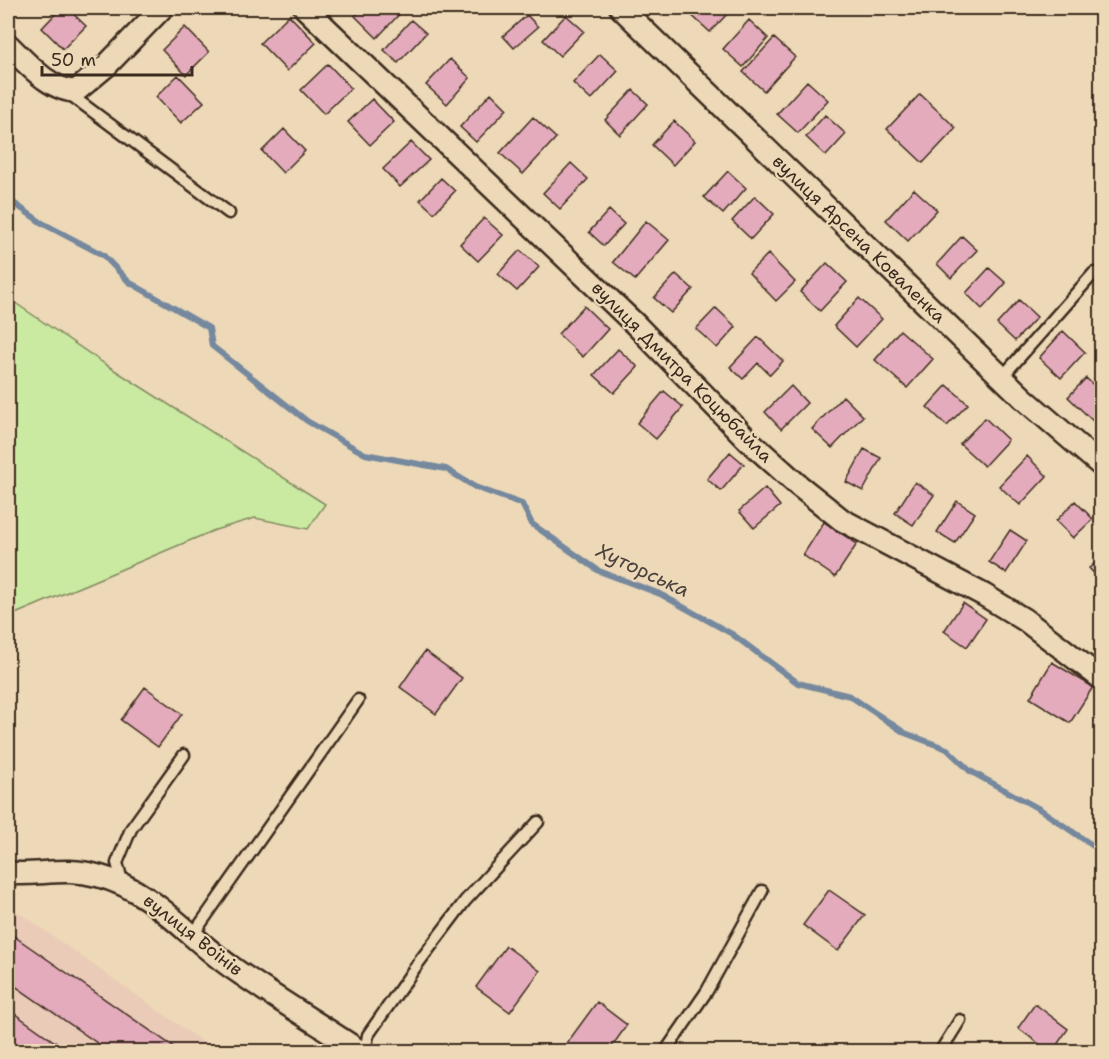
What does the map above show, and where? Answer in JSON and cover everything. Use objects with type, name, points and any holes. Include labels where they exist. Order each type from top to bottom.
[{"type":"street","points":[[8,45],[49,81],[63,90],[76,91],[106,66],[162,8]]},
{"type":"street","name":"вулиця Дмитра Коцюбайла","points":[[305,8],[636,325],[747,439],[798,485],[842,520],[984,595],[1025,620],[1068,651],[1101,680]]},
{"type":"street","name":"вулиця Арсена Коваленка","points":[[621,8],[1002,377],[1101,466]]},
{"type":"street","name":"вулиця Воїнів","points":[[8,873],[75,870],[101,876],[123,885],[150,900],[233,969],[363,1052]]},
{"type":"lane","points":[[63,90],[229,213]]},
{"type":"lane","points":[[1002,377],[1094,273]]},
{"type":"lane","points":[[192,936],[358,700]]},
{"type":"lane","points":[[123,885],[117,863],[131,829],[184,755]]},
{"type":"lane","points":[[363,1052],[368,1035],[465,901],[538,822]]},
{"type":"lane","points":[[665,1052],[707,991],[762,891]]},
{"type":"lane","points":[[940,1052],[960,1020]]},
{"type":"shaded area","points":[[8,905],[216,1051],[8,1051]]},
{"type":"green space","points":[[8,298],[105,364],[325,504],[308,529],[255,518],[215,530],[8,617]]},
{"type":"building","points":[[61,8],[67,8],[86,26],[63,49],[42,28]]},
{"type":"building","points":[[363,8],[405,8],[377,38],[355,16]]},
{"type":"building","points":[[693,8],[732,9],[710,32],[688,12]]},
{"type":"building","points":[[289,15],[316,43],[287,71],[260,43]]},
{"type":"building","points":[[527,15],[538,27],[514,48],[503,36]]},
{"type":"building","points":[[566,15],[584,31],[560,56],[543,40]]},
{"type":"building","points":[[411,20],[426,33],[398,63],[384,50]]},
{"type":"building","points":[[749,20],[768,38],[743,67],[723,49]]},
{"type":"building","points":[[185,27],[209,52],[186,75],[162,50]]},
{"type":"building","points":[[774,38],[795,57],[764,91],[743,72]]},
{"type":"building","points":[[600,54],[618,71],[591,100],[573,83]]},
{"type":"building","points":[[450,59],[470,78],[447,104],[426,85]]},
{"type":"building","points":[[328,64],[351,88],[324,114],[301,90]]},
{"type":"building","points":[[178,75],[204,102],[181,123],[156,97]]},
{"type":"building","points":[[807,81],[828,100],[798,133],[777,114]]},
{"type":"building","points":[[633,90],[648,104],[620,135],[605,120]]},
{"type":"building","points":[[491,93],[507,109],[476,142],[460,127]]},
{"type":"building","points":[[920,94],[956,128],[923,163],[887,129]]},
{"type":"building","points":[[372,99],[394,122],[370,145],[348,122]]},
{"type":"building","points":[[825,115],[846,134],[826,156],[806,137]]},
{"type":"building","points":[[533,117],[556,138],[523,174],[500,153]]},
{"type":"building","points":[[674,121],[695,141],[673,165],[652,145]]},
{"type":"building","points":[[284,129],[305,151],[283,173],[262,151]]},
{"type":"building","points":[[411,142],[429,160],[400,187],[383,169]]},
{"type":"building","points":[[571,163],[588,179],[560,209],[543,193]]},
{"type":"building","points":[[728,171],[746,188],[723,214],[704,197]]},
{"type":"building","points":[[441,178],[455,191],[434,213],[420,200]]},
{"type":"building","points":[[914,189],[937,210],[908,241],[886,220]]},
{"type":"building","points":[[755,196],[774,214],[751,239],[732,221]]},
{"type":"building","points":[[609,210],[624,224],[604,246],[589,232]]},
{"type":"building","points":[[484,218],[503,235],[478,261],[460,244]]},
{"type":"building","points":[[646,221],[669,240],[635,280],[613,262]]},
{"type":"building","points":[[962,236],[977,250],[951,278],[937,264]]},
{"type":"building","points":[[520,250],[539,267],[517,291],[498,274]]},
{"type":"building","points":[[768,254],[795,282],[776,301],[749,273]]},
{"type":"building","points":[[827,263],[847,282],[820,311],[800,292]]},
{"type":"building","points":[[989,268],[1006,283],[982,309],[966,293]]},
{"type":"building","points":[[676,274],[693,289],[671,313],[654,298]]},
{"type":"building","points":[[859,298],[882,319],[856,347],[834,326]]},
{"type":"building","points":[[1019,300],[1037,317],[1015,341],[997,324]]},
{"type":"building","points":[[584,306],[608,329],[583,357],[558,334]]},
{"type":"building","points":[[716,308],[736,327],[717,348],[696,329]]},
{"type":"building","points":[[900,330],[933,359],[907,388],[875,360]]},
{"type":"building","points":[[1063,331],[1085,352],[1061,378],[1039,358]]},
{"type":"building","points":[[758,337],[783,361],[770,375],[758,363],[743,379],[730,367]]},
{"type":"building","points":[[618,349],[638,367],[614,393],[594,375]]},
{"type":"building","points":[[1086,378],[1102,393],[1102,416],[1095,423],[1068,397]]},
{"type":"building","points":[[947,385],[968,404],[947,426],[927,407]]},
{"type":"building","points":[[791,386],[807,403],[781,429],[765,412]]},
{"type":"building","points":[[664,391],[683,407],[656,439],[637,423]]},
{"type":"building","points":[[843,396],[863,416],[832,448],[812,429]]},
{"type":"building","points":[[985,418],[1008,440],[984,466],[960,444]]},
{"type":"building","points":[[864,449],[881,458],[863,491],[846,482]]},
{"type":"building","points":[[730,452],[744,464],[721,491],[707,479]]},
{"type":"building","points":[[1027,456],[1047,476],[1020,505],[999,486]]},
{"type":"building","points":[[915,482],[934,495],[913,525],[895,513]]},
{"type":"building","points":[[765,488],[780,506],[754,528],[739,511]]},
{"type":"building","points":[[957,501],[975,513],[955,543],[937,532]]},
{"type":"building","points":[[1075,501],[1093,519],[1073,538],[1056,521]]},
{"type":"building","points":[[824,522],[857,544],[835,577],[803,555]]},
{"type":"building","points":[[1010,530],[1027,541],[1006,573],[989,562]]},
{"type":"building","points":[[1102,557],[1102,582],[1089,568]]},
{"type":"building","points":[[963,603],[986,619],[967,647],[944,631]]},
{"type":"building","points":[[425,651],[462,678],[436,714],[400,687]]},
{"type":"building","points":[[1052,662],[1093,687],[1070,723],[1030,698]]},
{"type":"building","points":[[145,687],[182,714],[158,747],[121,720]]},
{"type":"building","points":[[829,890],[865,915],[838,951],[803,925]]},
{"type":"building","points":[[8,932],[181,1052],[110,1052],[8,981]]},
{"type":"building","points":[[506,946],[540,971],[510,1012],[476,987]]},
{"type":"building","points":[[597,1002],[627,1025],[608,1052],[571,1052],[564,1047]]},
{"type":"building","points":[[1035,1004],[1068,1029],[1052,1052],[1018,1028]]},
{"type":"building","points":[[8,1009],[69,1052],[8,1052]]},
{"type":"waterway","name":"Хуторська","points":[[8,199],[42,223],[103,255],[129,282],[209,328],[212,346],[307,421],[365,454],[446,469],[475,487],[522,504],[532,524],[599,571],[660,594],[732,634],[798,683],[850,696],[905,733],[947,749],[970,771],[1041,810],[1102,852]]}]
